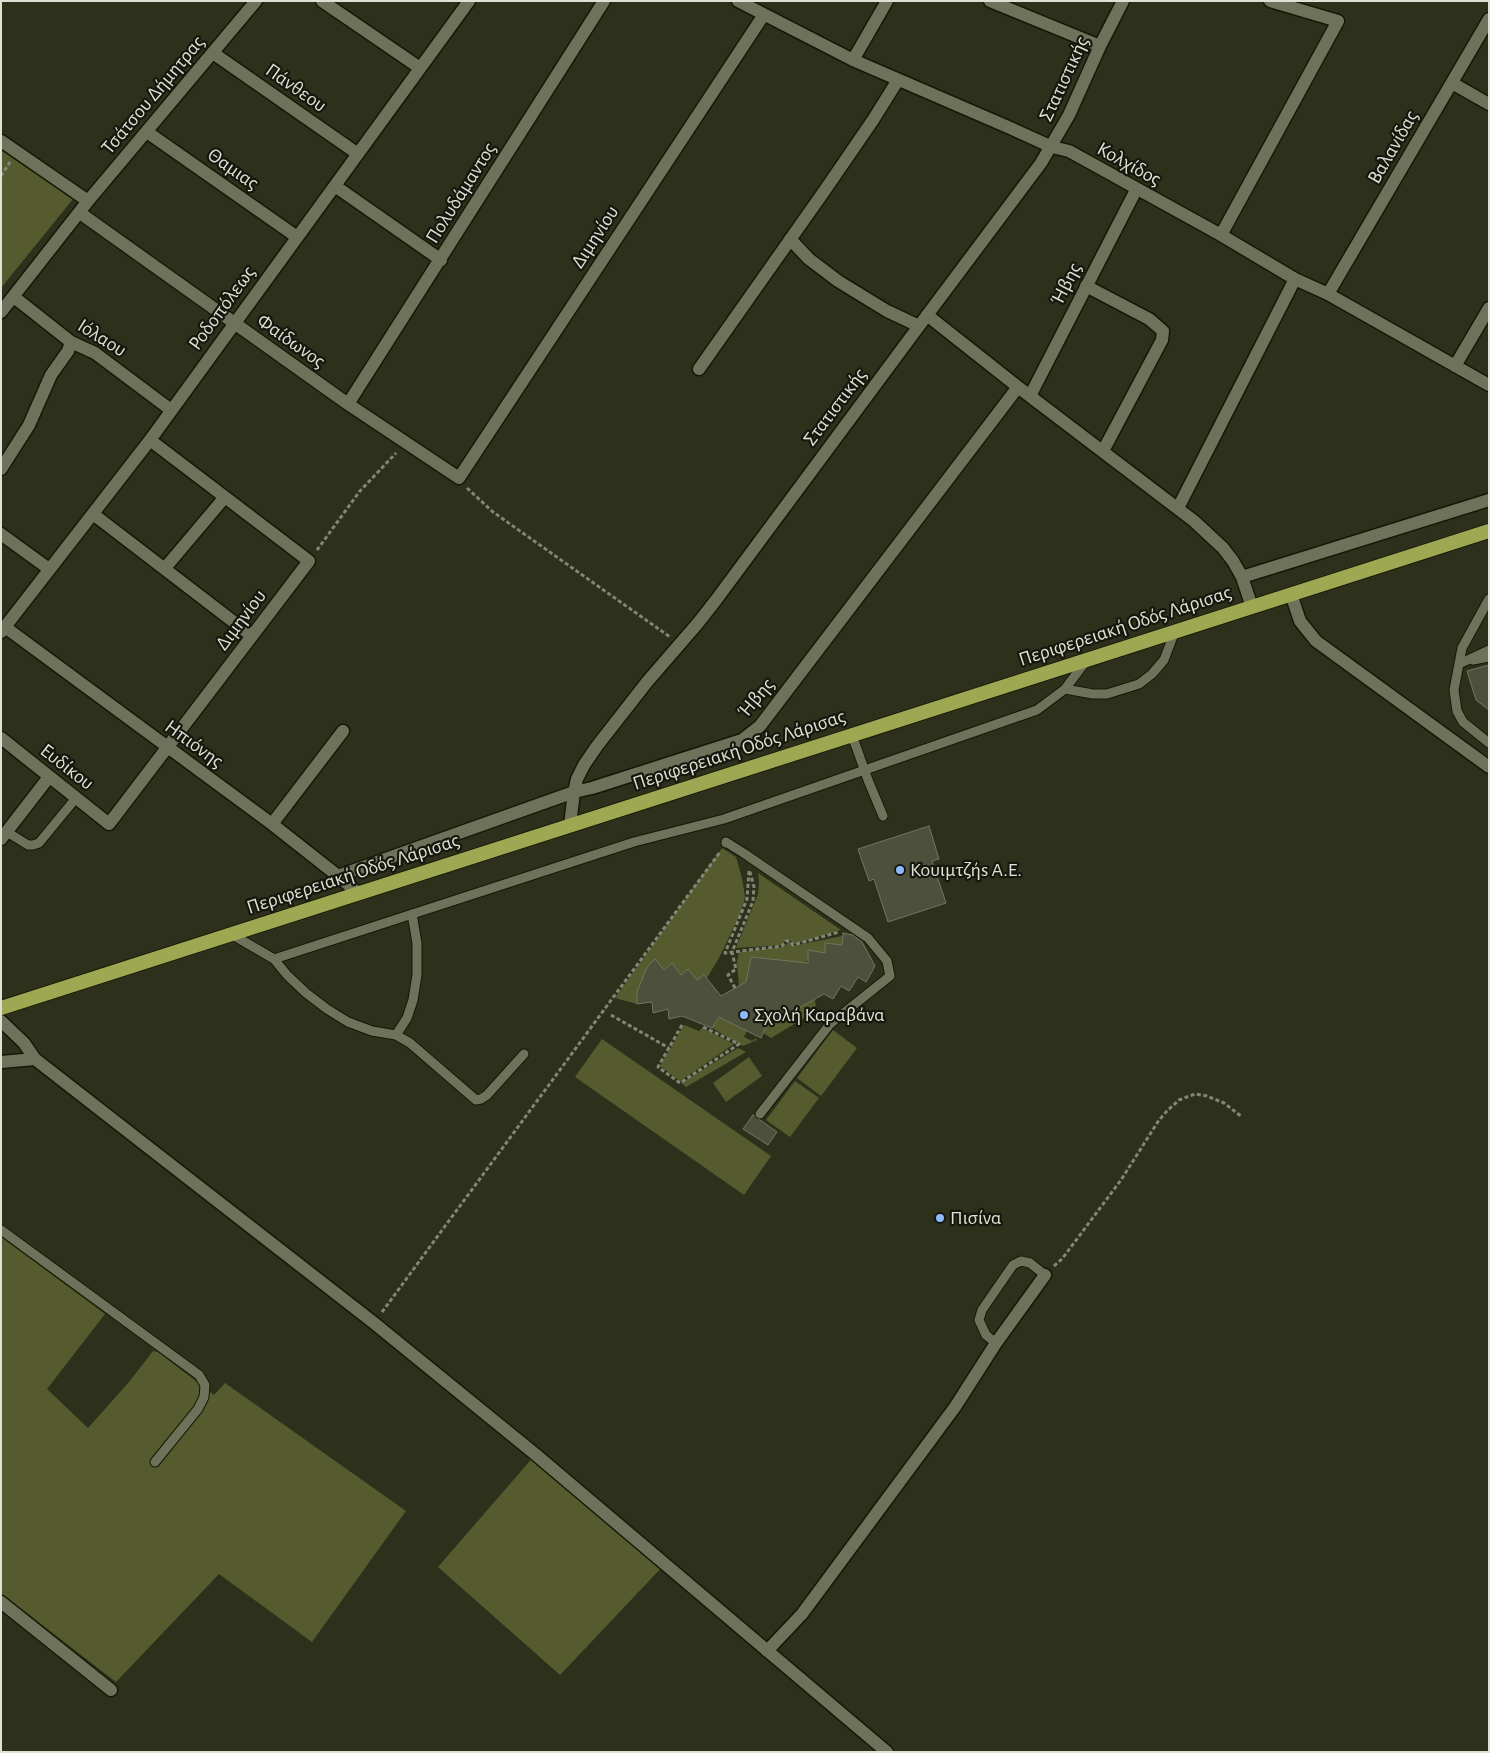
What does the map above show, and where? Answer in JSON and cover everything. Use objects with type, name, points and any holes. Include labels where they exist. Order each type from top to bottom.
[{"type":"highway","name":"Περιφερειακή Οδός Λάρισας","points":[[1,1008],[1489,531]]},
{"type":"street","name":"Τσάτσου Δήμητρας","points":[[1,312],[88,202],[256,1]]},
{"type":"street","points":[[322,1],[420,68]]},
{"type":"street","name":"Ροδοπόλεως","points":[[3,630],[150,440],[469,1]]},
{"type":"street","name":"Πολυδάμαντος","points":[[348,404],[604,1]]},
{"type":"street","name":"Κολχίδος","points":[[738,1],[853,60],[1052,147],[1069,151],[1136,190],[1221,235],[1295,280],[1328,294],[1489,385]]},
{"type":"street","points":[[853,60],[887,1]]},
{"type":"street","points":[[990,1],[1100,46]]},
{"type":"street","name":"Στατιστικής","points":[[570,825],[577,779],[597,746],[624,710],[716,600],[1052,147],[1123,1]]},
{"type":"street","points":[[1221,235],[1338,20],[1270,1]]},
{"type":"street","name":"Διμηνίου","points":[[459,478],[764,16]]},
{"type":"street","name":"Βαλανίδας","points":[[1328,294],[1489,19]]},
{"type":"street","name":"Πάνθεου","points":[[213,53],[358,154]]},
{"type":"street","points":[[699,369],[868,128],[898,80]]},
{"type":"street","points":[[1452,83],[1489,104]]},
{"type":"street","name":"Θαμιας","points":[[147,132],[297,237]]},
{"type":"street","points":[[1,141],[88,202]]},
{"type":"street","points":[[334,186],[441,260]]},
{"type":"street","name":"Ήβης","points":[[1030,396],[1136,190]]},
{"type":"street","name":"Φαίδωνος","points":[[80,212],[234,324],[348,404],[459,478]]},
{"type":"street","points":[[790,239],[809,259],[838,282],[918,326]]},
{"type":"street","points":[[1178,508],[1295,280]]},
{"type":"street","points":[[1086,286],[1149,319],[1163,331],[1162,340],[1103,451]]},
{"type":"street","name":"Ιόλαου","points":[[14,297],[71,342],[95,353],[171,410]]},
{"type":"street","points":[[1455,366],[1489,308]]},
{"type":"street","points":[[927,315],[1018,387],[1178,508],[1223,548],[1242,577],[1252,607]]},
{"type":"street","points":[[1,469],[29,425],[51,375],[68,351],[71,342]]},
{"type":"street","name":"Ήβης","points":[[338,876],[574,792],[592,788],[742,740],[760,726],[1018,387]]},
{"type":"street","points":[[150,440],[309,561]]},
{"type":"street","points":[[165,568],[225,497]]},
{"type":"street","points":[[1242,577],[1489,500]]},
{"type":"street","points":[[92,514],[252,636]]},
{"type":"street","points":[[1,534],[49,569]]},
{"type":"street","name":"Διμηνίου","points":[[109,824],[309,561]]},
{"type":"street","points":[[1291,594],[1300,621],[1316,641],[1489,767]]},
{"type":"street","name":"Ηπιόνης","points":[[3,630],[272,824],[358,893]]},
{"type":"street","points":[[272,824],[343,731]]},
{"type":"street","name":"Ευδίκου","points":[[1,738],[109,824]]},
{"type":"street","points":[[4,835],[49,777]]},
{"type":"street","points":[[1,1021],[36,1059],[374,1323],[535,1454],[887,1752]]},
{"type":"street","points":[[1,1062],[36,1059]]},
{"type":"street","points":[[767,1651],[802,1614],[955,1407],[996,1344],[1045,1275]]},
{"type":"street","points":[[1,1602],[111,1690]]},
{"type":"lane","points":[[1489,599],[1462,648],[1454,690],[1457,711],[1463,722],[1489,743]]},
{"type":"lane","points":[[1459,664],[1489,608]]},
{"type":"lane","points":[[1065,689],[1093,694],[1107,694],[1139,684],[1152,674],[1164,660],[1175,631]]},
{"type":"lane","points":[[1459,664],[1489,650]]},
{"type":"lane","points":[[1459,664],[1489,657]]},
{"type":"lane","points":[[274,959],[634,842],[724,819],[1037,710],[1065,689],[1088,659]]},
{"type":"lane","points":[[852,735],[883,816]]},
{"type":"lane","points":[[4,835],[28,845],[39,843],[76,798]]},
{"type":"lane","points":[[726,843],[868,938],[887,960],[890,976],[830,1024],[760,1114]]},
{"type":"lane","points":[[396,1035],[407,1018],[413,1000],[417,975],[417,943],[412,914]]},
{"type":"lane","points":[[231,934],[274,959],[306,993],[327,1010],[348,1022],[372,1031],[396,1035],[421,1052],[476,1100],[487,1095],[524,1054]]},
{"type":"lane","points":[[1,1230],[199,1376],[204,1385],[204,1396],[198,1410],[155,1462]]},
{"type":"lane","points":[[996,1344],[986,1335],[979,1320],[982,1310],[1013,1265],[1021,1261],[1030,1263],[1045,1275]]},
{"type":"path","points":[[309,561],[360,491],[387,461],[408,445]]},
{"type":"path","points":[[459,478],[476,498],[493,512],[680,644]]},
{"type":"path","points":[[374,1323],[726,843]]},
{"type":"path","points":[[735,988],[728,975],[736,969],[732,952],[753,901],[754,887],[749,869],[747,900],[726,953],[732,952],[782,946],[786,941],[790,941],[794,945],[854,928]]},
{"type":"path","points":[[611,1015],[669,1048]]},
{"type":"path","points":[[682,1025],[658,1067],[680,1083],[739,1044],[703,1026]]},
{"type":"path","points":[[1045,1275],[1062,1259],[1121,1180],[1159,1120],[1172,1106],[1184,1097],[1198,1094],[1216,1099],[1242,1118]]},
{"type":"green space","points":[[1,147],[73,199],[1,288]]},
{"type":"green space","points":[[722,848],[736,857],[745,897],[741,912],[707,978],[704,975],[697,980],[688,969],[681,975],[672,963],[637,992],[637,1004],[615,998]]},
{"type":"green space","points":[[758,873],[841,930],[794,944],[790,940],[786,940],[782,945],[736,948],[758,894]]},
{"type":"green space","points":[[842,936],[842,945],[825,943],[825,953],[798,965],[786,961],[751,957],[746,982],[739,986],[737,962],[739,952],[783,947],[789,942],[793,946]]},
{"type":"green space","points":[[815,999],[816,1011],[771,1038],[763,1033],[767,1022]]},
{"type":"green space","points":[[719,1017],[747,1031],[744,1037],[752,1041],[756,1038],[757,1040],[743,1046],[712,1028]]},
{"type":"green space","points":[[684,1025],[699,1031],[702,1028],[734,1044],[680,1081],[660,1066]]},
{"type":"green space","points":[[833,1030],[857,1048],[821,1096],[797,1078]]},
{"type":"green space","points":[[602,1039],[771,1156],[744,1195],[575,1077]]},
{"type":"green space","points":[[738,1048],[746,1052],[686,1087],[681,1083]]},
{"type":"green space","points":[[749,1057],[762,1076],[726,1102],[713,1083]]},
{"type":"green space","points":[[795,1081],[819,1098],[790,1137],[766,1120]]},
{"type":"green space","points":[[1,1237],[105,1314],[47,1389],[88,1428],[129,1382],[153,1351],[158,1352],[214,1395],[225,1383],[406,1511],[312,1642],[219,1574],[116,1682],[1,1593]]},
{"type":"green space","points":[[535,1455],[666,1563],[560,1675],[438,1567]]},
{"type":"building","points":[[1489,665],[1489,710],[1476,700],[1467,671]]},
{"type":"building","name":"Κουιμτζήs Α.Ε.","points":[[929,826],[939,859],[932,861],[946,903],[888,922],[874,879],[869,881],[858,849]]},
{"type":"building","points":[[843,933],[853,935],[862,942],[875,966],[866,982],[858,977],[849,991],[841,986],[833,999],[824,994],[766,1026],[761,1038],[719,1017],[712,1028],[682,1016],[669,1019],[668,1009],[653,1013],[652,1002],[637,1004],[637,992],[647,967],[655,959],[664,970],[672,963],[681,975],[688,969],[697,980],[704,975],[721,996],[746,982],[751,957],[808,963],[808,950],[825,953],[825,943],[842,945]]},
{"type":"building","points":[[753,1115],[777,1132],[768,1145],[743,1129]]},
{"type":"place","name":"Κουιμτζήs Α.Ε.","points":[[900,870]]},
{"type":"place","name":"Σχολή Καραβάνα","points":[[744,1015]]},
{"type":"place","name":"Πισίνα","points":[[940,1218]]}]
